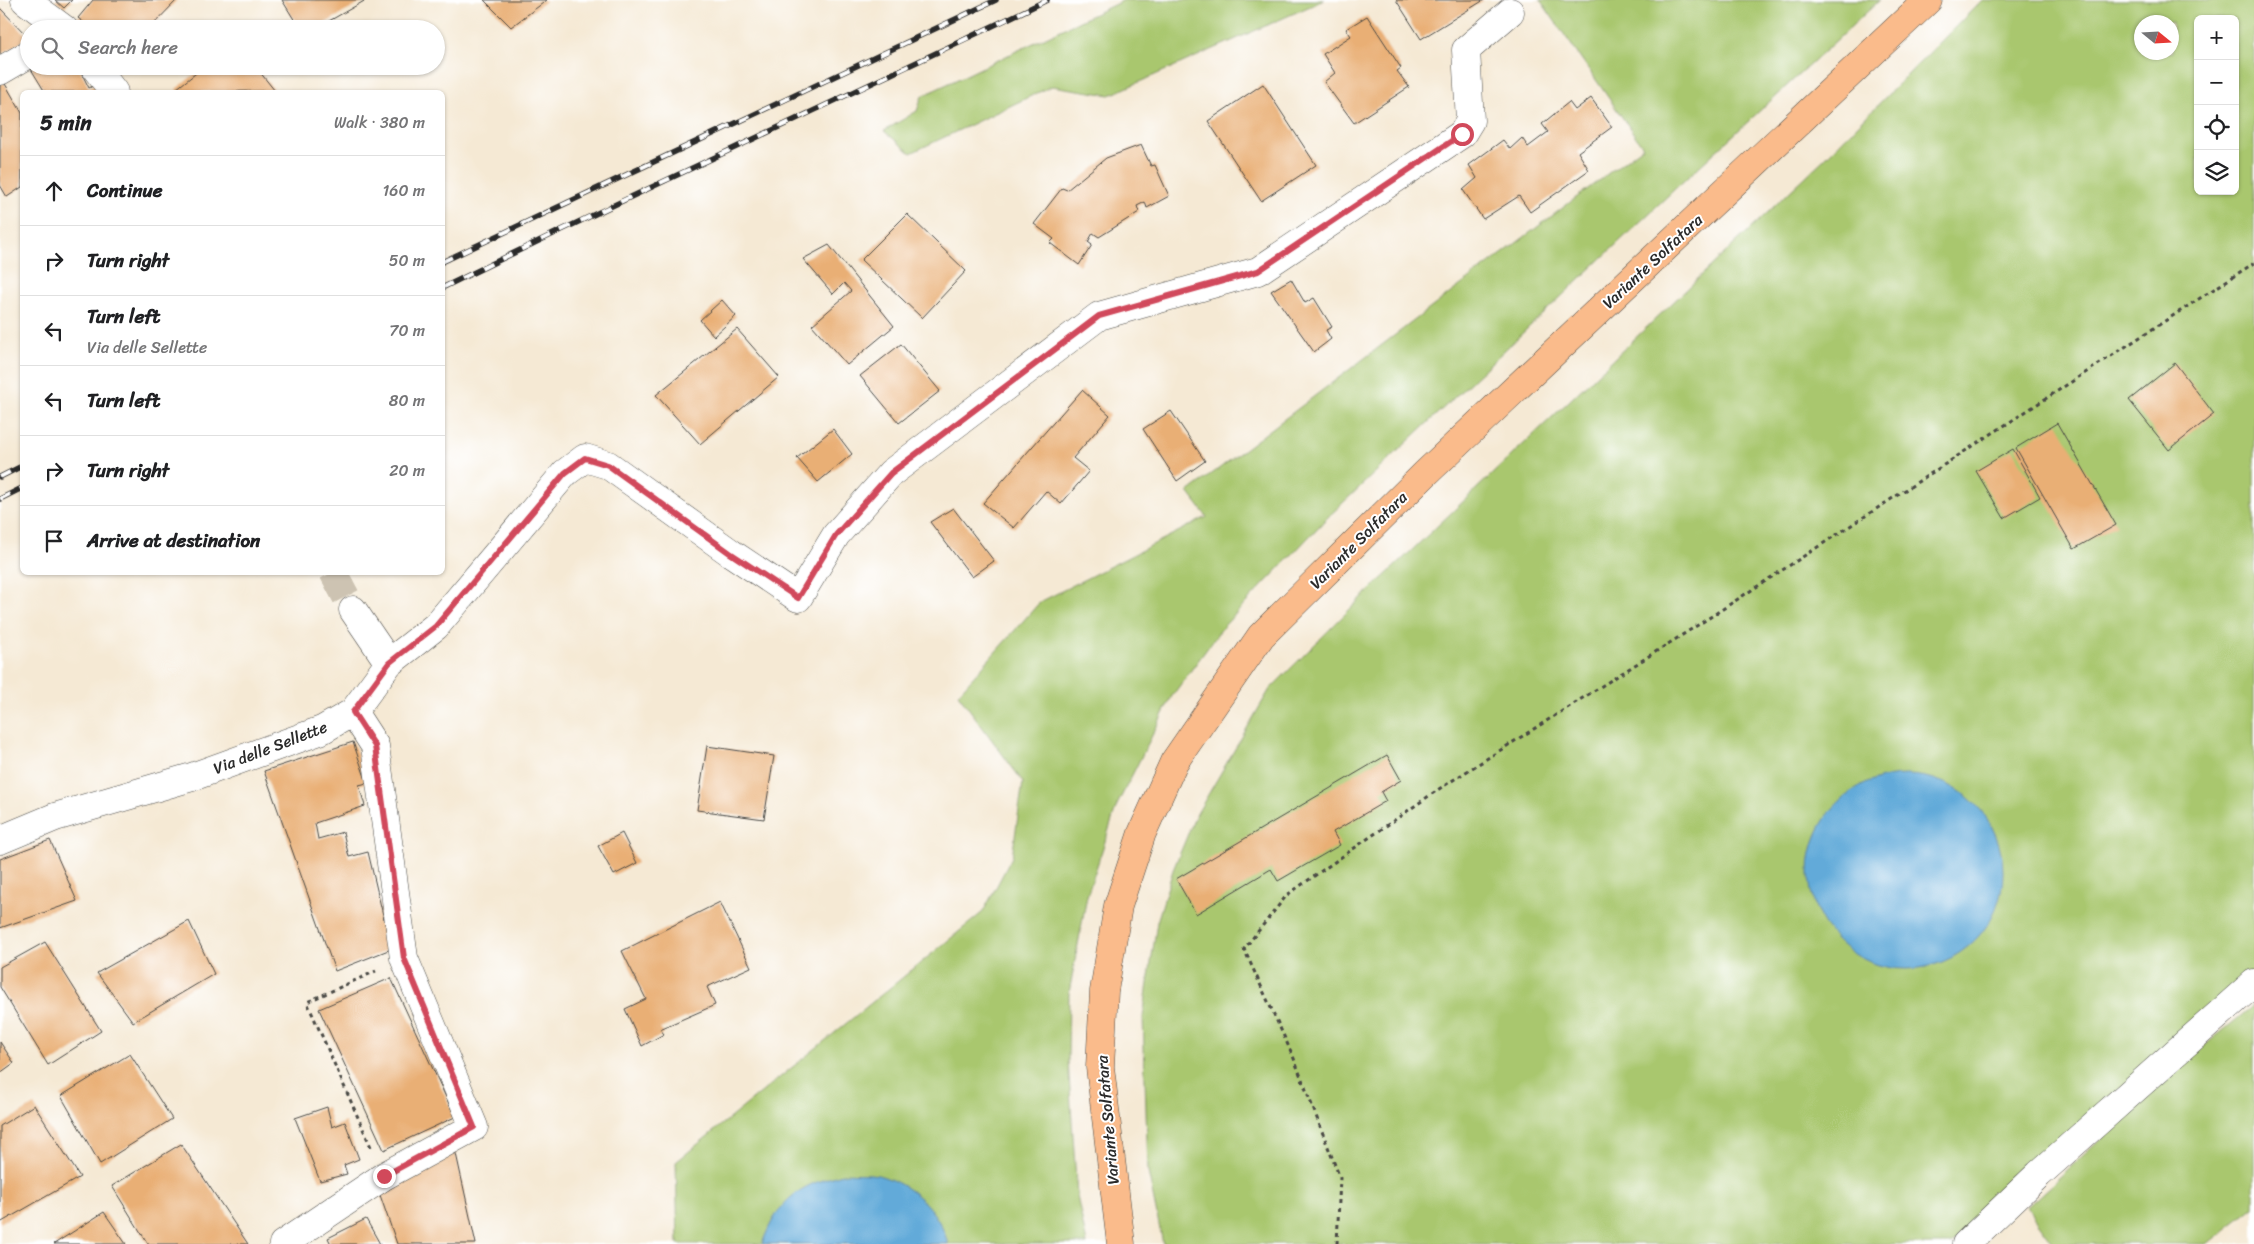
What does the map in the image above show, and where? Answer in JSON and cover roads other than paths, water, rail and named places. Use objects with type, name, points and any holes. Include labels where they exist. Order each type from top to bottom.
[{"type":"main road","name":"Variante Solfatara","points":[[1121,1244],[1100,1067],[1104,991],[1118,906],[1142,833],[1174,762],[1261,636],[1425,474],[1928,0]]},
{"type":"street","points":[[26,0],[52,20]]},
{"type":"street","name":"Via delle Sellette","points":[[0,840],[54,817],[192,777],[322,730],[353,712],[389,663],[436,626],[565,473],[585,458],[608,465],[730,553],[798,598],[836,535],[891,473],[1099,316],[1258,271],[1462,134],[1470,121],[1466,50],[1510,12]]},
{"type":"street","points":[[0,71],[20,59]]},
{"type":"street","points":[[101,75],[112,90]]},
{"type":"street","points":[[353,610],[389,663]]},
{"type":"street","points":[[283,1244],[384,1176],[474,1127],[404,958],[375,746],[353,712]]},
{"type":"street","points":[[1966,1244],[2039,1174],[2254,983]]},
{"type":"water","points":[[1896,775],[1916,775],[1952,786],[1975,803],[1987,818],[1996,835],[2003,862],[2003,882],[1996,909],[1987,926],[1975,941],[1960,953],[1943,962],[1916,969],[1896,969],[1860,958],[1844,947],[1831,934],[1820,918],[1813,900],[1809,882],[1809,862],[1820,826],[1831,810],[1844,797],[1860,786],[1878,779]]},
{"type":"water","points":[[847,1173],[878,1175],[890,1179],[913,1192],[931,1210],[944,1232],[948,1244],[762,1244],[776,1215],[793,1195],[816,1182]]},
{"type":"tunnel","points":[[335,575],[353,610]]},
{"type":"railway","points":[[445,261],[996,0]]},
{"type":"railway","points":[[445,287],[1047,0]]},
{"type":"railway","points":[[0,477],[20,467]]},
{"type":"railway","points":[[0,499],[20,489]]}]
